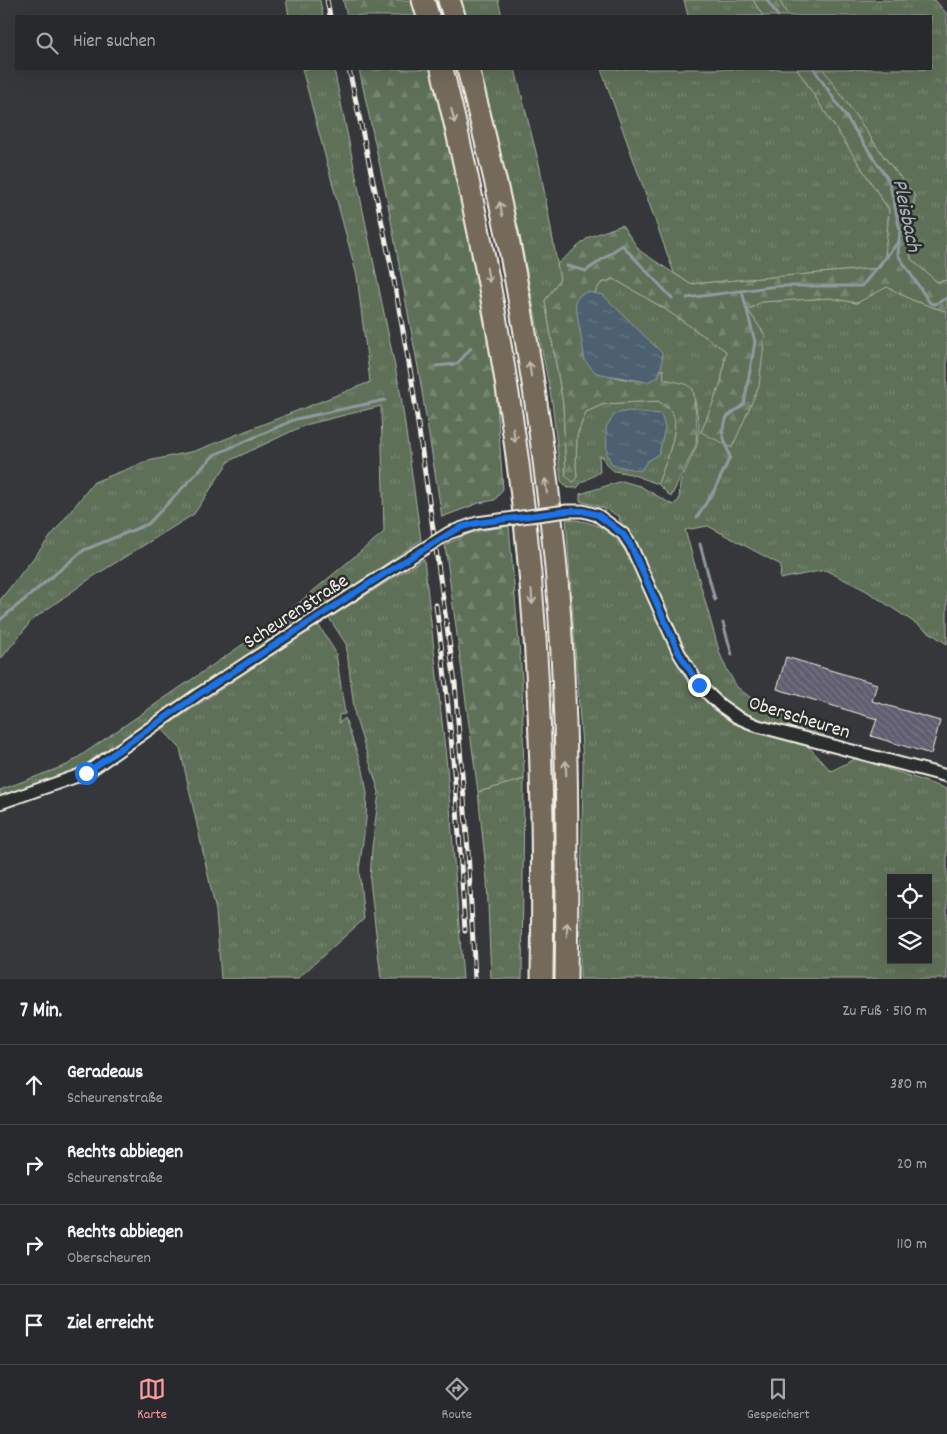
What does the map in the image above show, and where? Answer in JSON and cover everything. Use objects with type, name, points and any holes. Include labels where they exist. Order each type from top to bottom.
[{"type":"highway","points":[[423,0],[428,15]]},
{"type":"highway","points":[[449,0],[454,15]]},
{"type":"highway","points":[[442,70],[486,261],[515,437],[527,538],[541,764],[542,979]]},
{"type":"highway","points":[[468,70],[509,247],[526,342],[540,434],[556,569],[564,692],[567,794],[566,979]]},
{"type":"street","name":"Scheurenstraße","points":[[0,803],[86,773],[199,694],[450,533],[477,523],[567,511],[583,511],[598,515],[623,534]]},
{"type":"street","name":"Oberscheuren","points":[[623,534],[631,546],[679,653],[699,685],[737,718],[758,726],[947,776]]},
{"type":"green space","points":[[286,0],[320,0],[323,15],[289,15]]},
{"type":"green space","points":[[343,0],[417,0],[421,15],[347,15]]},
{"type":"green space","points":[[457,0],[498,0],[502,15],[462,15]]},
{"type":"green space","points":[[684,0],[753,0],[762,15],[688,15]]},
{"type":"green space","points":[[753,0],[779,0],[787,15],[762,15]]},
{"type":"green space","points":[[779,0],[935,0],[947,14],[947,280],[937,282],[911,259],[908,235],[915,196],[885,158],[824,70],[932,70],[932,15],[787,15]]},
{"type":"green space","points":[[302,70],[334,70],[401,396],[421,540],[292,628],[283,616],[384,532],[381,406],[305,425],[229,461],[194,514],[91,578],[32,620],[0,660],[0,600],[94,482],[148,461],[195,451],[370,382],[357,276]]},
{"type":"green space","points":[[359,70],[434,70],[461,186],[494,363],[503,489],[495,500],[479,503],[442,517],[419,373],[387,199]]},
{"type":"green space","points":[[476,70],[515,70],[540,168],[560,279],[545,301],[563,404],[566,476],[577,477],[577,435],[586,412],[604,404],[658,401],[671,411],[675,426],[671,447],[658,484],[631,474],[614,471],[606,464],[602,456],[599,456],[600,472],[581,483],[577,488],[568,488],[561,481],[552,402],[519,231]]},
{"type":"green space","points":[[601,70],[798,70],[889,210],[885,256],[880,268],[690,284],[674,273]]},
{"type":"green space","points":[[798,70],[824,70],[885,158],[915,196],[908,235],[911,259],[937,282],[947,280],[947,310],[945,311],[912,300],[887,287],[857,303],[830,298],[761,302],[748,310],[765,335],[759,386],[732,448],[701,432],[721,383],[726,351],[665,309],[614,279],[601,283],[594,294],[604,373],[627,380],[634,380],[648,377],[663,369],[664,379],[686,384],[693,389],[697,425],[696,445],[671,497],[658,484],[675,426],[671,411],[658,401],[604,404],[586,412],[577,435],[577,477],[573,482],[566,476],[563,404],[545,301],[560,279],[557,264],[589,237],[622,225],[640,251],[690,284],[880,268],[885,256],[889,210]]},
{"type":"green space","points":[[614,279],[665,309],[726,351],[721,383],[701,432],[765,335],[748,310],[760,302],[830,298],[856,303],[887,286],[912,300],[945,311],[947,310],[947,644],[865,590],[825,570],[780,579],[781,565],[708,526],[685,530],[720,654],[737,687],[764,708],[820,732],[825,736],[825,739],[751,716],[720,697],[692,666],[636,544],[619,520],[620,517],[601,507],[580,501],[580,494],[622,481],[640,486],[673,505],[679,500],[680,483],[697,445],[699,425],[693,389],[651,377],[639,380],[622,380],[604,373],[594,294],[601,283]]},
{"type":"green space","points":[[566,519],[596,525],[610,533],[623,547],[675,659],[686,678],[713,709],[729,720],[809,747],[831,771],[857,758],[947,789],[947,979],[580,979],[583,762]]},
{"type":"green space","points":[[509,526],[522,679],[524,779],[478,792],[445,545],[473,532]]},
{"type":"green space","points":[[424,559],[447,767],[463,979],[381,979],[370,880],[379,792],[355,716],[346,644],[329,618]]},
{"type":"green space","points":[[274,623],[282,635],[82,767],[0,796],[0,790],[67,765]]},
{"type":"green space","points":[[318,624],[336,653],[345,714],[339,715],[339,723],[345,718],[363,770],[367,793],[366,820],[359,870],[364,919],[297,979],[221,979],[216,911],[180,748],[162,729]]},
{"type":"green space","points":[[524,779],[522,979],[491,979],[487,880],[478,792]]},
{"type":"water","points":[[588,292],[603,295],[662,353],[662,364],[658,377],[647,382],[596,373],[585,361],[575,301],[581,294]]},
{"type":"water","points":[[628,411],[661,414],[665,427],[659,454],[647,461],[641,471],[612,465],[607,454],[606,427],[615,414]]},
{"type":"building","points":[[786,657],[877,684],[872,701],[940,721],[931,754],[871,736],[877,719],[777,689]]},
{"type":"waterway","name":"Pleisbach","points":[[767,0],[777,15]]},
{"type":"waterway","name":"Pleisbach","points":[[815,70],[889,181],[900,230],[898,255],[930,303],[935,304],[947,298]]},
{"type":"waterway","points":[[687,298],[777,286],[862,286],[899,241]]},
{"type":"waterway","points":[[567,266],[586,271],[622,245],[672,298]]},
{"type":"waterway","points":[[697,517],[715,489],[730,457],[722,432],[727,417],[744,404],[755,342],[742,291]]},
{"type":"waterway","points":[[436,366],[457,364],[471,348]]},
{"type":"waterway","points":[[0,620],[84,550],[148,524],[214,455],[296,419],[385,400]]},
{"type":"waterway","points":[[700,544],[715,600]]},
{"type":"waterway","points":[[723,623],[732,655]]},
{"type":"railway","points":[[327,0],[330,15]]},
{"type":"railway","points":[[349,70],[392,270],[411,375],[455,683],[468,851],[475,979]]},
{"type":"railway","points":[[436,605],[454,768],[465,931]]},
{"type":"route","points":[[86,773],[199,694],[395,567],[450,533],[477,523],[567,511],[583,511],[598,515],[623,534],[631,546],[679,653],[699,685]]}]
